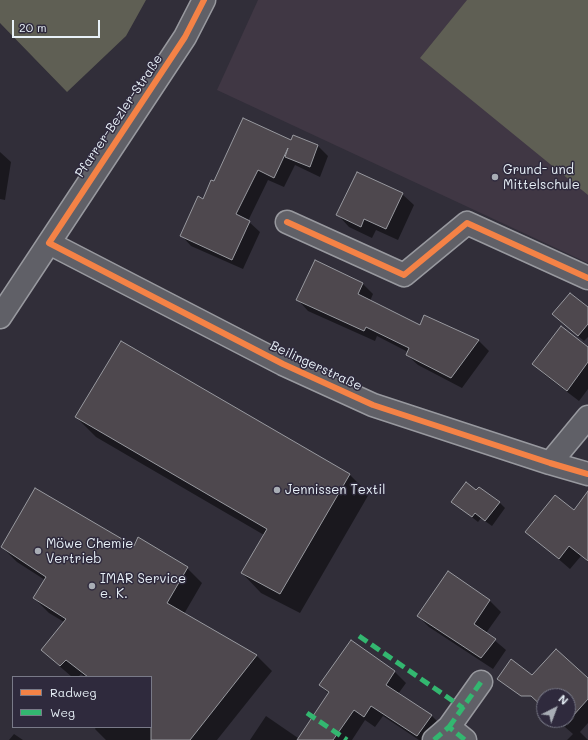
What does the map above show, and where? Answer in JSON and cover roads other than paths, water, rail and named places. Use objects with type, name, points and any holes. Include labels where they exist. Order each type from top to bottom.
[{"type":"street","name":"Pfarrer-Bezler-Straße","points":[[0,317],[185,37],[204,0]]},
{"type":"street","points":[[286,222],[404,275],[468,223],[588,278]]},
{"type":"street","name":"Beilingerstraße","points":[[49,243],[276,361],[373,405],[588,474]]},
{"type":"street","points":[[550,463],[588,417]]},
{"type":"street","points":[[449,736],[481,682]]},
{"type":"place","name":"Grund- und Mittelschule","points":[[495,177]]},
{"type":"place","name":"Jennissen Textil","points":[[277,490]]},
{"type":"place","name":"Möwe Chemie Vertrieb","points":[[38,551]]},
{"type":"place","name":"IMAR Service e. K.","points":[[92,586]]}]
